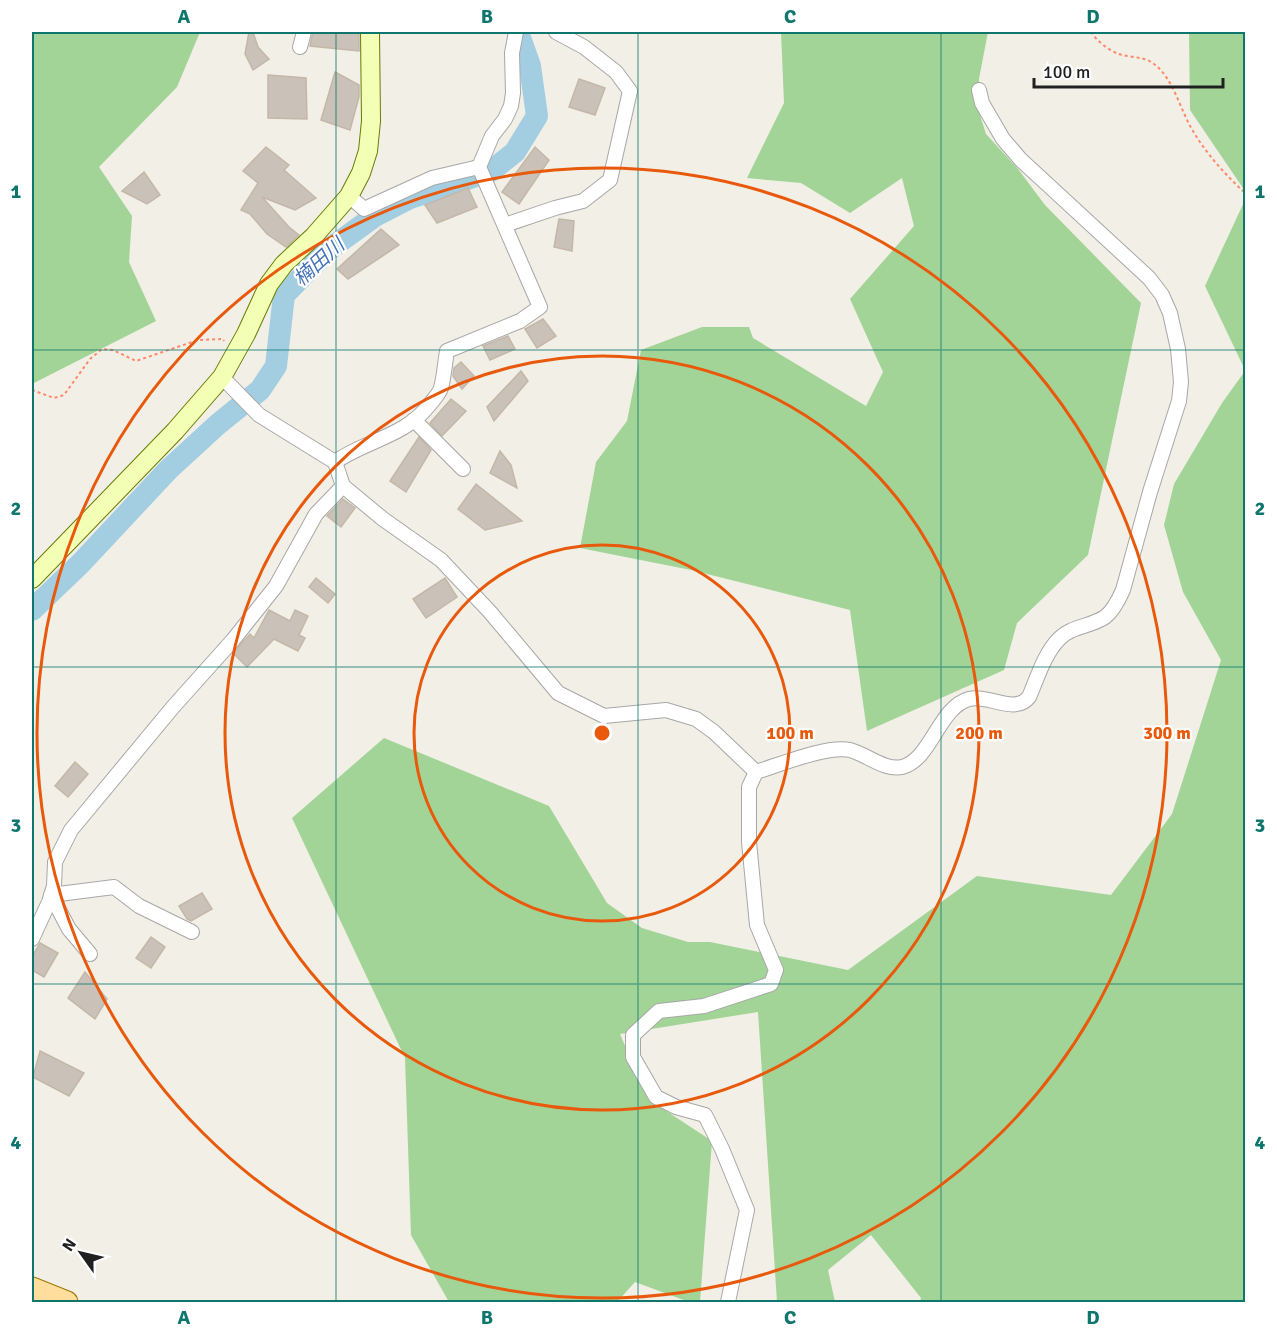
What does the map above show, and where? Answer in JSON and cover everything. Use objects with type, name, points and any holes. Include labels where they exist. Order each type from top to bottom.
[{"type":"main road","points":[[32,1288],[67,1302]]},
{"type":"street","points":[[300,47],[304,32]]},
{"type":"street","points":[[32,579],[175,431],[222,377],[233,360],[269,284],[284,264],[314,236],[349,196],[362,173],[368,151],[371,121],[370,32]]},
{"type":"street","points":[[335,462],[351,450],[370,445],[406,427],[424,413],[440,391],[447,351],[520,321],[540,307],[482,173],[492,136],[511,106],[512,53],[516,32]]},
{"type":"street","points":[[505,225],[583,201],[610,180],[630,92],[616,72],[584,47],[556,32]]},
{"type":"street","points":[[728,1302],[747,1210],[722,1149],[705,1115],[676,1107],[656,1097],[633,1057],[633,1035],[659,1011],[704,1006],[771,984],[776,970],[757,925],[749,842],[749,787],[756,772],[810,755],[836,750],[849,750],[900,767],[911,762],[919,754],[950,712],[961,703],[978,698],[1018,705],[1025,703],[1047,656],[1058,640],[1069,631],[1106,616],[1118,601],[1179,401],[1181,382],[1178,349],[1170,313],[1162,295],[1149,278],[1020,160],[1003,139],[982,103],[980,90]]},
{"type":"street","points":[[349,196],[364,209],[432,178],[482,173]]},
{"type":"street","points":[[222,377],[259,415],[335,462],[343,486],[383,519],[441,560],[490,612],[558,693],[604,716],[666,710],[696,718],[756,772]]},
{"type":"street","points":[[414,420],[464,469]]},
{"type":"street","points":[[32,939],[54,886],[55,862],[71,830],[269,595],[316,514],[343,486]]},
{"type":"street","points":[[51,895],[114,887],[139,906],[192,932]]},
{"type":"street","points":[[51,895],[69,929],[90,954]]},
{"type":"path","points":[[1091,32],[1105,46],[1118,54],[1140,57],[1153,63],[1165,75],[1192,130],[1209,155],[1245,194]]},
{"type":"path","points":[[32,390],[54,398],[64,395],[90,359],[102,349],[113,350],[136,361],[198,340],[223,339],[233,360]]},
{"type":"green space","points":[[32,32],[200,32],[177,87],[99,167],[132,216],[129,262],[156,321],[32,384]]},
{"type":"green space","points":[[781,32],[988,32],[979,79],[979,112],[986,134],[1018,169],[1045,205],[1141,303],[1088,555],[1017,623],[1004,670],[867,731],[850,610],[691,570],[580,548],[596,462],[627,421],[641,350],[702,327],[749,327],[753,338],[866,406],[883,372],[850,299],[914,226],[902,178],[850,213],[801,183],[747,178],[784,103]]},
{"type":"green space","points":[[1189,32],[1245,32],[1245,191],[1190,110]]},
{"type":"green space","points":[[1245,200],[1246,370],[1205,286]]},
{"type":"green space","points":[[1245,371],[1245,1302],[920,1302],[921,1298],[871,1235],[828,1270],[835,1302],[777,1302],[758,1012],[620,1034],[648,1099],[712,1141],[700,1302],[689,1302],[635,1282],[617,1302],[449,1302],[411,1235],[405,1058],[292,818],[384,738],[549,806],[607,903],[642,928],[688,942],[710,942],[848,970],[977,876],[1111,895],[1172,814],[1221,660],[1183,592],[1164,525],[1174,484],[1222,403]]},
{"type":"building","points":[[249,32],[253,32],[258,47],[269,59],[253,70],[245,54]]},
{"type":"building","points":[[313,32],[359,32],[359,51],[310,46]]},
{"type":"building","points":[[335,72],[359,85],[359,97],[350,130],[321,120]]},
{"type":"building","points":[[268,75],[306,78],[307,119],[268,118]]},
{"type":"building","points":[[579,79],[605,88],[595,115],[569,107]]},
{"type":"building","points":[[266,147],[289,165],[284,170],[316,198],[295,210],[262,197],[299,235],[286,247],[267,234],[250,214],[241,210],[258,183],[243,171]]},
{"type":"building","points":[[535,147],[549,160],[519,204],[502,192]]},
{"type":"building","points":[[144,172],[160,195],[147,204],[122,191]]},
{"type":"building","points":[[468,188],[477,207],[437,223],[425,205]]},
{"type":"building","points":[[559,219],[574,221],[572,251],[554,247]]},
{"type":"building","points":[[381,229],[399,245],[348,279],[337,269]]},
{"type":"building","points":[[543,319],[556,336],[537,348],[525,329]]},
{"type":"building","points":[[508,336],[515,349],[490,360],[483,346]]},
{"type":"building","points":[[461,362],[474,376],[462,389],[453,376],[454,368]]},
{"type":"building","points":[[521,371],[528,381],[494,421],[487,407]]},
{"type":"building","points":[[451,399],[466,411],[442,436],[430,423]]},
{"type":"building","points":[[419,437],[431,450],[406,492],[390,481]]},
{"type":"building","points":[[500,451],[511,465],[517,488],[490,473]]},
{"type":"building","points":[[476,484],[522,521],[485,530],[458,509]]},
{"type":"building","points":[[343,499],[355,508],[341,527],[327,516]]},
{"type":"building","points":[[316,578],[335,594],[328,603],[309,587]]},
{"type":"building","points":[[445,578],[457,597],[426,618],[413,599]]},
{"type":"building","points":[[269,610],[290,621],[295,610],[308,616],[299,635],[305,638],[298,651],[274,639],[247,667],[233,653],[250,634],[254,638]]},
{"type":"building","points":[[75,762],[88,774],[68,797],[55,786]]},
{"type":"building","points":[[202,893],[212,909],[191,921],[187,919],[179,906]]},
{"type":"building","points":[[151,937],[165,947],[151,968],[136,958]]},
{"type":"building","points":[[40,943],[58,953],[44,977],[32,970],[32,957]]},
{"type":"building","points":[[85,972],[107,999],[95,1019],[68,998]]},
{"type":"building","points":[[40,1051],[84,1073],[69,1096],[33,1077]]},
{"type":"waterway","name":"楠田川","points":[[32,610],[81,563],[168,470],[217,425],[260,390],[276,366],[284,295],[328,250],[375,216],[410,198],[491,171],[515,152],[537,116],[530,66],[518,32]]}]
